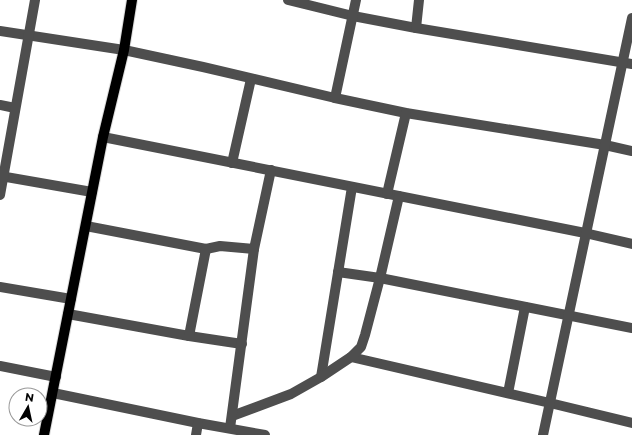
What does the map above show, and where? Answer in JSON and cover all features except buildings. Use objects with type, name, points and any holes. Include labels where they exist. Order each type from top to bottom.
[{"type":"main road","points":[[44,435],[103,137],[124,50],[132,0]]},
{"type":"street","points":[[0,195],[2,177],[35,0]]},
{"type":"street","points":[[335,98],[356,0]]},
{"type":"street","points":[[416,28],[420,0]]},
{"type":"street","points":[[294,1],[353,16],[416,28],[627,63]]},
{"type":"street","points":[[543,435],[585,233],[605,145],[627,63],[632,18]]},
{"type":"street","points":[[0,31],[124,50],[406,113],[605,145],[632,151]]},
{"type":"street","points":[[232,163],[251,79]]},
{"type":"street","points":[[0,105],[15,108]]},
{"type":"street","points":[[387,194],[406,113]]},
{"type":"street","points":[[103,137],[585,233],[632,244]]},
{"type":"street","points":[[230,428],[254,249],[270,170]]},
{"type":"street","points":[[2,177],[92,192]]},
{"type":"street","points":[[321,377],[352,187]]},
{"type":"street","points":[[232,416],[291,394],[321,377],[351,357],[360,347],[365,335],[380,278],[399,196]]},
{"type":"street","points":[[86,226],[206,249],[220,246],[254,249]]},
{"type":"street","points":[[189,336],[206,249]]},
{"type":"street","points":[[338,272],[380,278],[632,328]]},
{"type":"street","points":[[0,287],[72,299]]},
{"type":"street","points":[[508,393],[525,307]]},
{"type":"street","points":[[68,314],[242,344]]},
{"type":"street","points":[[351,357],[632,423]]},
{"type":"street","points":[[0,366],[56,377]]},
{"type":"street","points":[[53,392],[198,423],[265,435]]},
{"type":"street","points":[[196,435],[198,423]]}]
